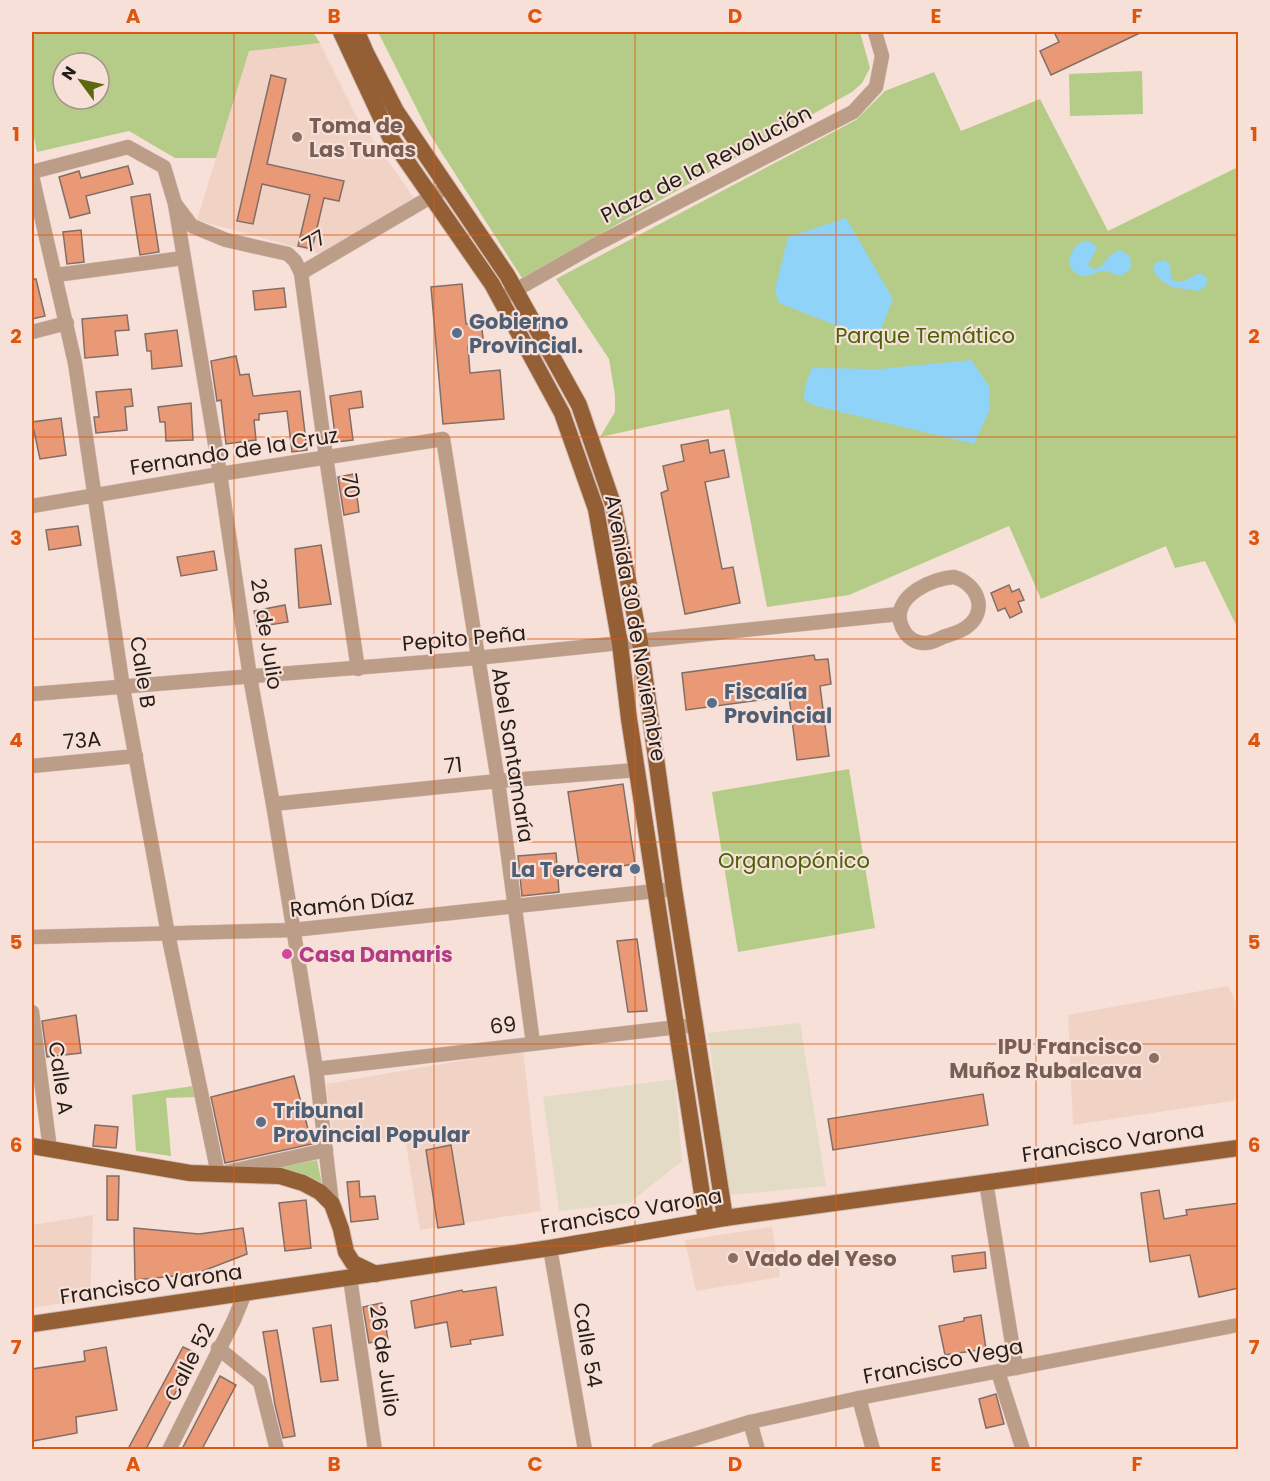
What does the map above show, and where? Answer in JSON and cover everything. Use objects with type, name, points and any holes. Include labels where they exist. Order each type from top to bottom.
[{"type":"main road","name":"Avenida 30 de Noviembre","points":[[341,32],[390,137],[440,191],[507,275],[579,405],[614,504],[640,642],[674,889],[724,1218]]},
{"type":"main road","name":"Avenida 30 de Noviembre","points":[[357,32],[396,111],[562,413],[596,509],[620,644],[706,1220]]},
{"type":"main road","points":[[32,1146],[190,1173],[280,1176],[303,1183],[320,1192],[332,1204],[341,1229],[345,1252],[353,1263],[376,1274]]},
{"type":"main road","name":"Francisco Varona","points":[[32,1324],[550,1248],[706,1220],[1239,1148]]},
{"type":"main road","points":[[320,1282],[342,1262],[345,1252]]},
{"type":"street","name":"Plaza de la Revolución","points":[[500,299],[602,241],[853,112],[876,87],[882,56],[875,32]]},
{"type":"street","name":"26 de Julio","points":[[32,174],[128,147],[164,167],[175,204],[220,474],[250,676],[316,1069],[332,1204]]},
{"type":"street","name":"Calle B","points":[[32,174],[67,324],[123,688],[168,934],[218,1174]]},
{"type":"street","name":"77","points":[[175,204],[192,226],[226,240],[288,254],[295,261],[301,273],[440,191]]},
{"type":"street","points":[[56,275],[183,258]]},
{"type":"street","name":"70","points":[[301,273],[358,669]]},
{"type":"street","points":[[32,332],[67,324]]},
{"type":"street","name":"Fernando de la Cruz","points":[[32,506],[94,494],[443,439]]},
{"type":"street","name":"Abel Santamaría","points":[[443,439],[498,781],[533,1043]]},
{"type":"street","points":[[945,578],[963,580],[975,591],[978,600],[979,609],[969,625],[928,643],[910,638],[904,631],[899,614],[906,598],[913,592],[945,578]]},
{"type":"street","name":"Pepito Peña","points":[[32,694],[358,669],[899,614]]},
{"type":"street","name":"73A","points":[[32,766],[136,756]]},
{"type":"street","name":"71","points":[[273,804],[498,781],[637,770]]},
{"type":"street","name":"Ramón Díaz","points":[[32,937],[292,930],[674,889]]},
{"type":"street","name":"Calle A","points":[[32,1012],[50,1149]]},
{"type":"street","name":"69","points":[[316,1069],[695,1025]]},
{"type":"street","points":[[218,1174],[326,1150]]},
{"type":"street","points":[[986,1182],[1016,1368]]},
{"type":"street","name":"Calle 54","points":[[550,1248],[585,1449]]},
{"type":"street","name":"26 de Julio","points":[[350,1278],[375,1449]]},
{"type":"street","name":"Calle 52","points":[[169,1449],[234,1320],[245,1293]]},
{"type":"street","name":"Francisco Vega","points":[[658,1449],[750,1422],[859,1398],[1239,1325]]},
{"type":"street","points":[[219,1348],[260,1382],[277,1449]]},
{"type":"street","points":[[998,1372],[1023,1449]]},
{"type":"street","points":[[859,1398],[873,1449]]},
{"type":"street","points":[[750,1422],[758,1449]]},
{"type":"shaded area","name":"Toma de Las Tunas","points":[[320,43],[357,117],[414,198],[366,229],[320,254],[197,220],[249,50]]},
{"type":"shaded area","name":"IPU Francisco Muñoz Rubalcava","points":[[1228,986],[1238,1007],[1238,1100],[1073,1125],[1068,1015]]},
{"type":"shaded area","points":[[800,1023],[826,1186],[729,1195],[708,1033]]},
{"type":"shaded area","points":[[523,1050],[541,1211],[420,1230],[405,1138],[334,1143],[326,1084]]},
{"type":"shaded area","points":[[675,1079],[682,1161],[629,1203],[559,1211],[543,1097]]},
{"type":"shaded area","points":[[93,1215],[90,1299],[32,1308],[32,1225]]},
{"type":"shaded area","name":"Vado del Yeso","points":[[772,1227],[780,1277],[696,1291],[685,1240]]},
{"type":"green space","points":[[45,32],[313,32],[320,43],[249,51],[216,158],[175,158],[129,131],[37,152],[32,127],[32,35]]},
{"type":"green space","points":[[378,32],[860,32],[870,68],[862,83],[852,92],[522,278],[429,133]]},
{"type":"green space","points":[[1142,71],[1143,114],[1070,116],[1069,74]]},
{"type":"green space","name":"Parque Temático","points":[[934,72],[961,131],[1040,99],[1108,231],[1238,167],[1238,629],[1205,561],[1175,568],[1166,546],[1041,599],[1009,526],[849,595],[767,607],[729,409],[600,437],[615,412],[615,395],[609,359],[556,279],[856,120],[885,91]]},
{"type":"green space","name":"Organopónico","points":[[849,769],[875,928],[738,952],[712,792]]},
{"type":"green space","points":[[193,1086],[196,1097],[166,1098],[171,1156],[136,1151],[132,1095]]},
{"type":"green space","points":[[317,1160],[322,1184],[271,1169]]},
{"type":"water","points":[[846,218],[893,299],[880,332],[853,332],[779,303],[775,290],[788,237]]},
{"type":"water","points":[[1085,241],[1091,242],[1097,248],[1088,265],[1093,268],[1100,267],[1111,255],[1120,250],[1130,256],[1131,268],[1121,276],[1104,271],[1086,276],[1076,274],[1070,264],[1071,253]]},
{"type":"water","points":[[1164,260],[1170,265],[1171,277],[1174,281],[1182,282],[1200,273],[1207,278],[1206,286],[1199,291],[1172,287],[1162,281],[1153,271],[1155,263]]},
{"type":"water","points":[[971,360],[989,386],[990,409],[974,444],[816,406],[804,400],[805,386],[812,368],[880,369]]},
{"type":"building","points":[[1054,32],[1142,32],[1051,75],[1040,51],[1059,42]]},
{"type":"building","points":[[271,75],[286,79],[267,164],[344,181],[339,201],[324,198],[312,249],[298,246],[310,195],[262,184],[253,224],[237,221]]},
{"type":"building","points":[[128,166],[133,184],[86,196],[90,213],[70,218],[59,177],[79,171],[81,178]]},
{"type":"building","points":[[150,194],[159,252],[140,255],[131,197]]},
{"type":"building","points":[[81,230],[84,262],[67,264],[63,232]]},
{"type":"building","points":[[32,279],[36,279],[45,316],[32,319]]},
{"type":"building","points":[[462,284],[466,324],[481,322],[484,345],[468,347],[470,373],[500,370],[504,419],[443,424],[431,287]]},
{"type":"building","points":[[284,288],[286,307],[255,310],[253,291]]},
{"type":"building","points":[[127,315],[129,330],[115,331],[118,355],[85,358],[82,319]]},
{"type":"building","points":[[177,330],[182,366],[152,369],[151,351],[147,351],[145,334]]},
{"type":"building","points":[[236,356],[240,375],[249,374],[253,396],[300,391],[307,450],[292,452],[287,411],[259,414],[259,420],[254,420],[256,440],[226,444],[221,400],[217,401],[211,361]]},
{"type":"building","points":[[131,389],[133,406],[125,407],[127,430],[96,433],[94,417],[99,417],[96,392]]},
{"type":"building","points":[[361,391],[363,407],[349,409],[353,440],[336,442],[330,396]]},
{"type":"building","points":[[191,403],[193,440],[166,441],[165,422],[160,422],[158,407]]},
{"type":"building","points":[[61,418],[66,455],[40,459],[32,422]]},
{"type":"building","points":[[708,440],[710,453],[724,450],[729,477],[705,482],[722,569],[733,567],[740,603],[685,614],[661,493],[668,490],[663,466],[684,461],[681,445]]},
{"type":"building","points":[[354,474],[359,512],[344,515],[338,477]]},
{"type":"building","points":[[78,526],[81,545],[49,550],[46,530]]},
{"type":"building","points":[[321,545],[331,604],[299,608],[295,549]]},
{"type":"building","points":[[214,551],[217,570],[181,576],[177,557]]},
{"type":"building","points":[[1009,585],[1012,592],[1019,589],[1024,600],[1018,602],[1022,612],[1010,618],[1005,608],[998,611],[991,593]]},
{"type":"building","points":[[285,605],[288,622],[257,627],[254,611]]},
{"type":"building","name":"Fiscalía Provincial","points":[[814,655],[815,660],[828,659],[831,684],[820,686],[829,756],[797,760],[789,696],[686,710],[682,673]]},
{"type":"building","points":[[623,784],[635,864],[580,872],[568,792]]},
{"type":"building","points":[[556,853],[559,892],[522,896],[518,856]]},
{"type":"building","points":[[637,939],[647,1011],[628,1012],[617,941]]},
{"type":"building","points":[[76,1015],[81,1053],[47,1057],[42,1021]]},
{"type":"building","name":"Tribunal Provincial Popular","points":[[294,1076],[312,1144],[225,1163],[211,1097]]},
{"type":"building","points":[[983,1094],[988,1125],[833,1150],[828,1119]]},
{"type":"building","points":[[95,1125],[118,1127],[116,1148],[93,1146]]},
{"type":"building","points":[[451,1145],[464,1224],[438,1228],[426,1150]]},
{"type":"building","points":[[107,1176],[119,1176],[118,1220],[107,1220]]},
{"type":"building","points":[[359,1181],[360,1197],[375,1196],[378,1219],[351,1222],[347,1182]]},
{"type":"building","points":[[1159,1190],[1164,1219],[1187,1215],[1186,1210],[1239,1203],[1239,1288],[1199,1297],[1190,1255],[1150,1262],[1141,1193]]},
{"type":"building","points":[[306,1200],[311,1248],[285,1251],[279,1203]]},
{"type":"building","points":[[134,1228],[199,1234],[243,1228],[247,1254],[195,1274],[135,1280]]},
{"type":"building","points":[[985,1252],[986,1268],[954,1272],[952,1256]]},
{"type":"building","points":[[496,1287],[503,1335],[470,1340],[471,1344],[451,1347],[447,1322],[415,1328],[411,1301],[462,1290],[463,1292]]},
{"type":"building","points":[[382,1303],[388,1340],[369,1343],[363,1307]]},
{"type":"building","points":[[981,1315],[986,1349],[945,1355],[939,1326]]},
{"type":"building","points":[[331,1325],[338,1380],[321,1382],[313,1328]]},
{"type":"building","points":[[277,1330],[295,1436],[283,1438],[263,1332]]},
{"type":"building","points":[[106,1347],[117,1410],[76,1417],[77,1433],[33,1441],[32,1369],[85,1361],[84,1351]]},
{"type":"building","points":[[183,1347],[196,1353],[146,1449],[128,1449]]},
{"type":"building","points":[[220,1376],[236,1385],[202,1449],[182,1449]]},
{"type":"building","points":[[996,1394],[1004,1424],[986,1428],[979,1399]]},
{"type":"place","name":"Toma de Las Tunas","points":[[297,137]]},
{"type":"place","name":"Gobierno Provincial.","points":[[457,333]]},
{"type":"place","name":"Fiscalía Provincial","points":[[712,703]]},
{"type":"place","name":"La Tercera","points":[[635,869]]},
{"type":"place","name":"Casa Damaris","points":[[287,954]]},
{"type":"place","name":"IPU Francisco Muñoz Rubalcava","points":[[1154,1058]]},
{"type":"place","name":"Tribunal Provincial Popular","points":[[261,1122]]},
{"type":"place","name":"Vado del Yeso","points":[[733,1258]]}]
